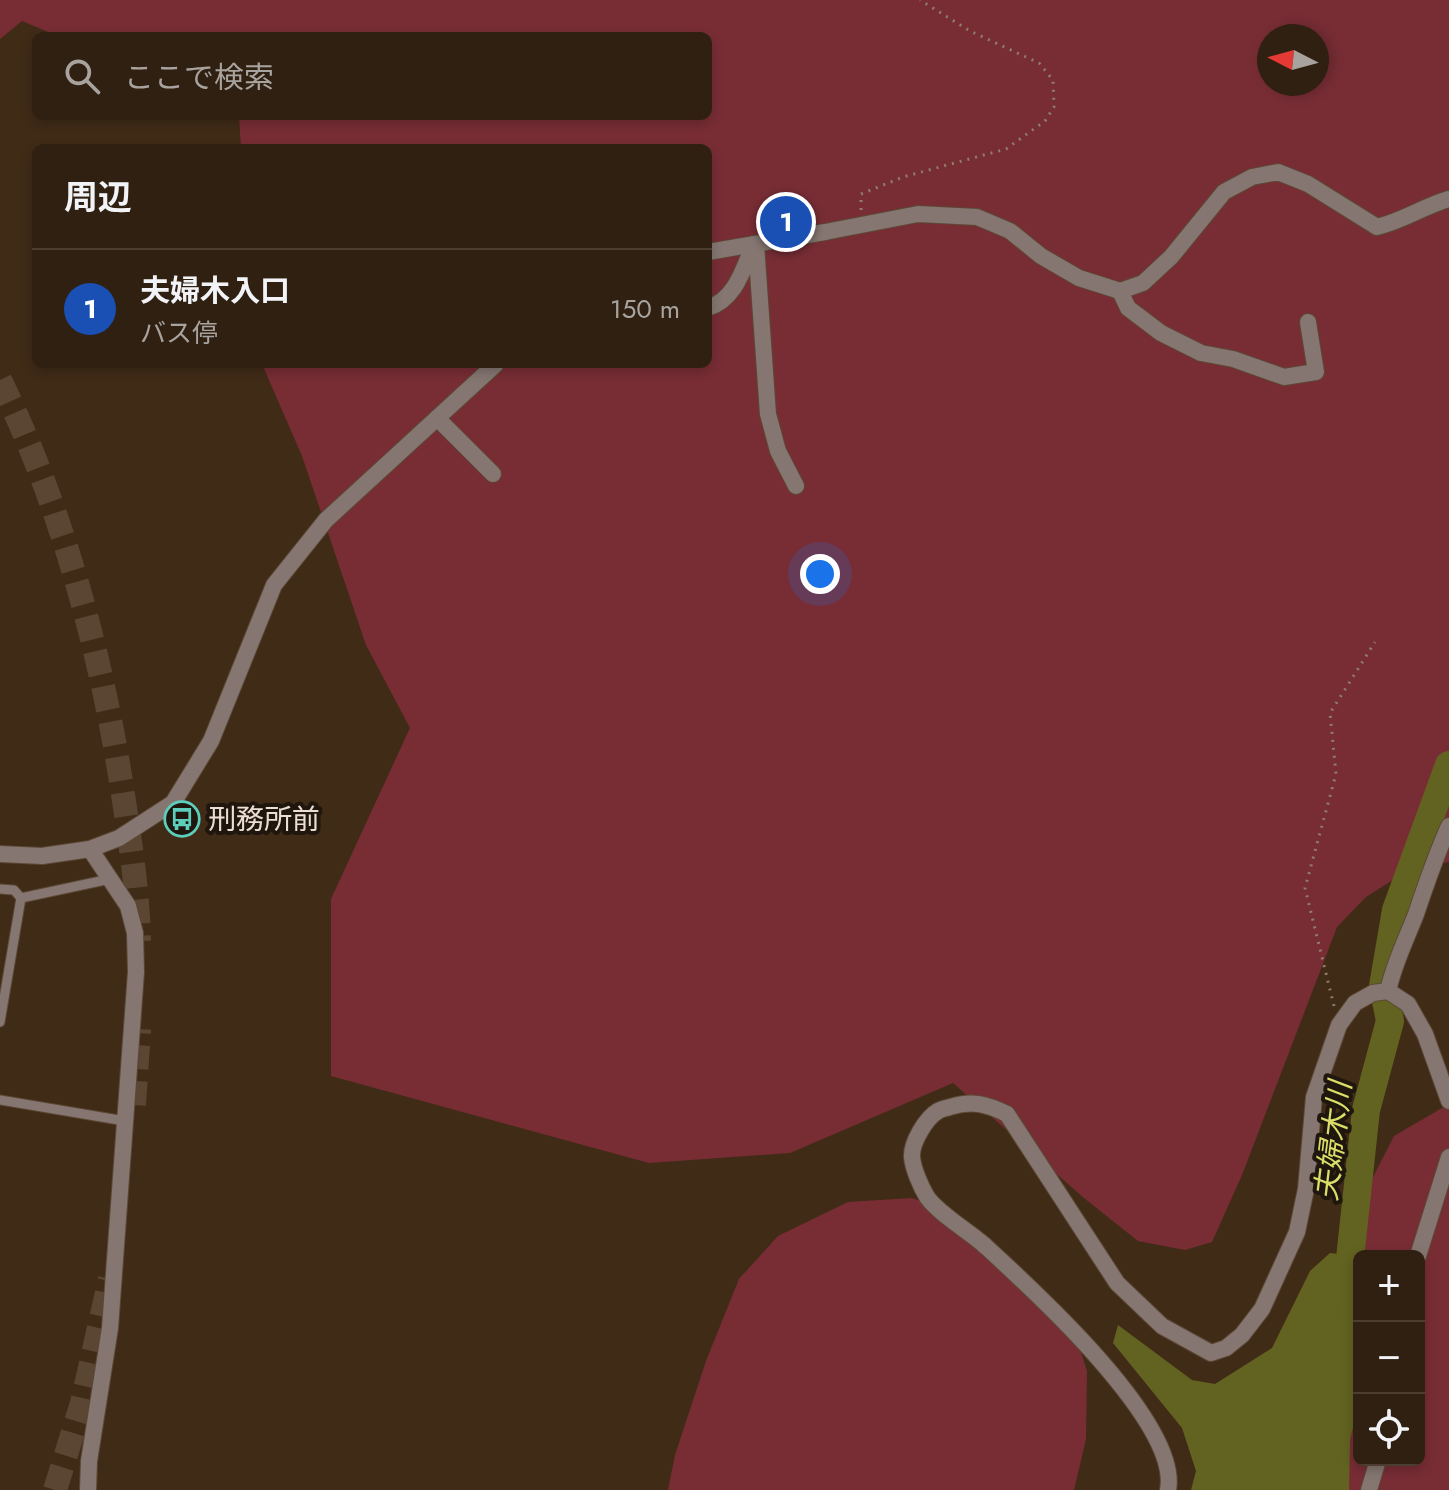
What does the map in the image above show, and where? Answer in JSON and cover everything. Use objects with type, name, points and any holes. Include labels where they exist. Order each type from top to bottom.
[{"type":"street","points":[[712,251],[918,214],[977,217],[1010,231],[1041,256],[1079,278],[1120,291],[1143,283],[1171,257],[1224,192],[1252,177],[1278,172],[1308,184],[1377,227],[1395,223],[1424,206],[1449,199]]},
{"type":"street","points":[[712,307],[721,304],[735,286],[755,244]]},
{"type":"street","points":[[755,244],[768,414],[778,451],[796,486]]},
{"type":"street","points":[[1120,291],[1128,308],[1161,333],[1201,353],[1233,359],[1284,377],[1316,372],[1308,322]]},
{"type":"street","points":[[0,854],[42,856],[90,849],[119,838],[173,803],[211,741],[274,585],[326,520],[492,368]]},
{"type":"street","points":[[437,418],[493,474]]},
{"type":"street","points":[[1388,991],[1395,962],[1449,826]]},
{"type":"street","points":[[88,1490],[89,1461],[110,1328],[136,972],[135,933],[128,906],[90,849]]},
{"type":"street","points":[[1168,1490],[1170,1480],[1164,1452],[1147,1418],[1077,1335],[981,1243],[928,1199],[912,1156],[919,1134],[937,1111],[965,1102],[987,1104],[1007,1114],[1117,1283],[1162,1326],[1211,1353],[1226,1348],[1242,1335],[1262,1309],[1297,1232],[1306,1189],[1314,1097],[1339,1025],[1355,1003],[1373,993],[1388,991],[1408,1004],[1425,1034],[1449,1101]]},
{"type":"street","points":[[1420,1250],[1449,1157]]},
{"type":"street","points":[[1369,1490],[1376,1466]]},
{"type":"lane","points":[[21,898],[110,879]]},
{"type":"lane","points":[[0,889],[14,890],[21,898]]},
{"type":"lane","points":[[0,1022],[21,898]]},
{"type":"lane","points":[[0,1100],[125,1121]]},
{"type":"path","points":[[860,225],[861,194],[903,177],[1006,149],[1045,121],[1054,107],[1053,80],[1039,63],[970,31],[920,0]]},
{"type":"path","points":[[1339,1025],[1305,888],[1336,774],[1330,713],[1375,642]]},
{"type":"shaded area","points":[[0,0],[1449,0],[1449,862],[1410,869],[1366,897],[1337,927],[1242,1175],[1212,1242],[1185,1250],[1138,1241],[953,1083],[790,1153],[649,1163],[331,1076],[331,899],[410,728],[366,645],[302,456],[264,368],[712,368],[712,144],[241,144],[239,120],[712,120],[712,32],[48,32],[22,21],[0,39]]},
{"type":"shaded area","points":[[1442,1108],[1449,1109],[1449,1490],[1305,1490],[1339,1266],[1371,1181],[1394,1136]]},
{"type":"shaded area","points":[[912,1198],[958,1215],[996,1249],[1077,1340],[1087,1371],[1086,1439],[1074,1490],[668,1490],[675,1455],[706,1361],[739,1279],[778,1236],[848,1202]]},
{"type":"shaded area","points":[[1330,1253],[1340,1254],[1353,1272],[1353,1428],[1349,1490],[1191,1490],[1196,1471],[1182,1428],[1113,1343],[1118,1325],[1192,1380],[1215,1384],[1272,1348],[1310,1271]]},
{"type":"waterway","name":"夫婦木川","points":[[1349,1305],[1348,1277],[1366,1110],[1390,1021],[1383,986],[1396,910],[1449,765]]},
{"type":"tunnel","points":[[0,380],[43,480],[92,639],[124,801],[136,888],[139,941]]},
{"type":"tunnel","points":[[134,1105],[139,1029]]},
{"type":"tunnel","points":[[55,1490],[82,1403],[110,1279]]},
{"type":"place","name":"夫婦木入口","points":[[786,222]]},
{"type":"place","name":"刑務所前","points":[[182,819]]}]
